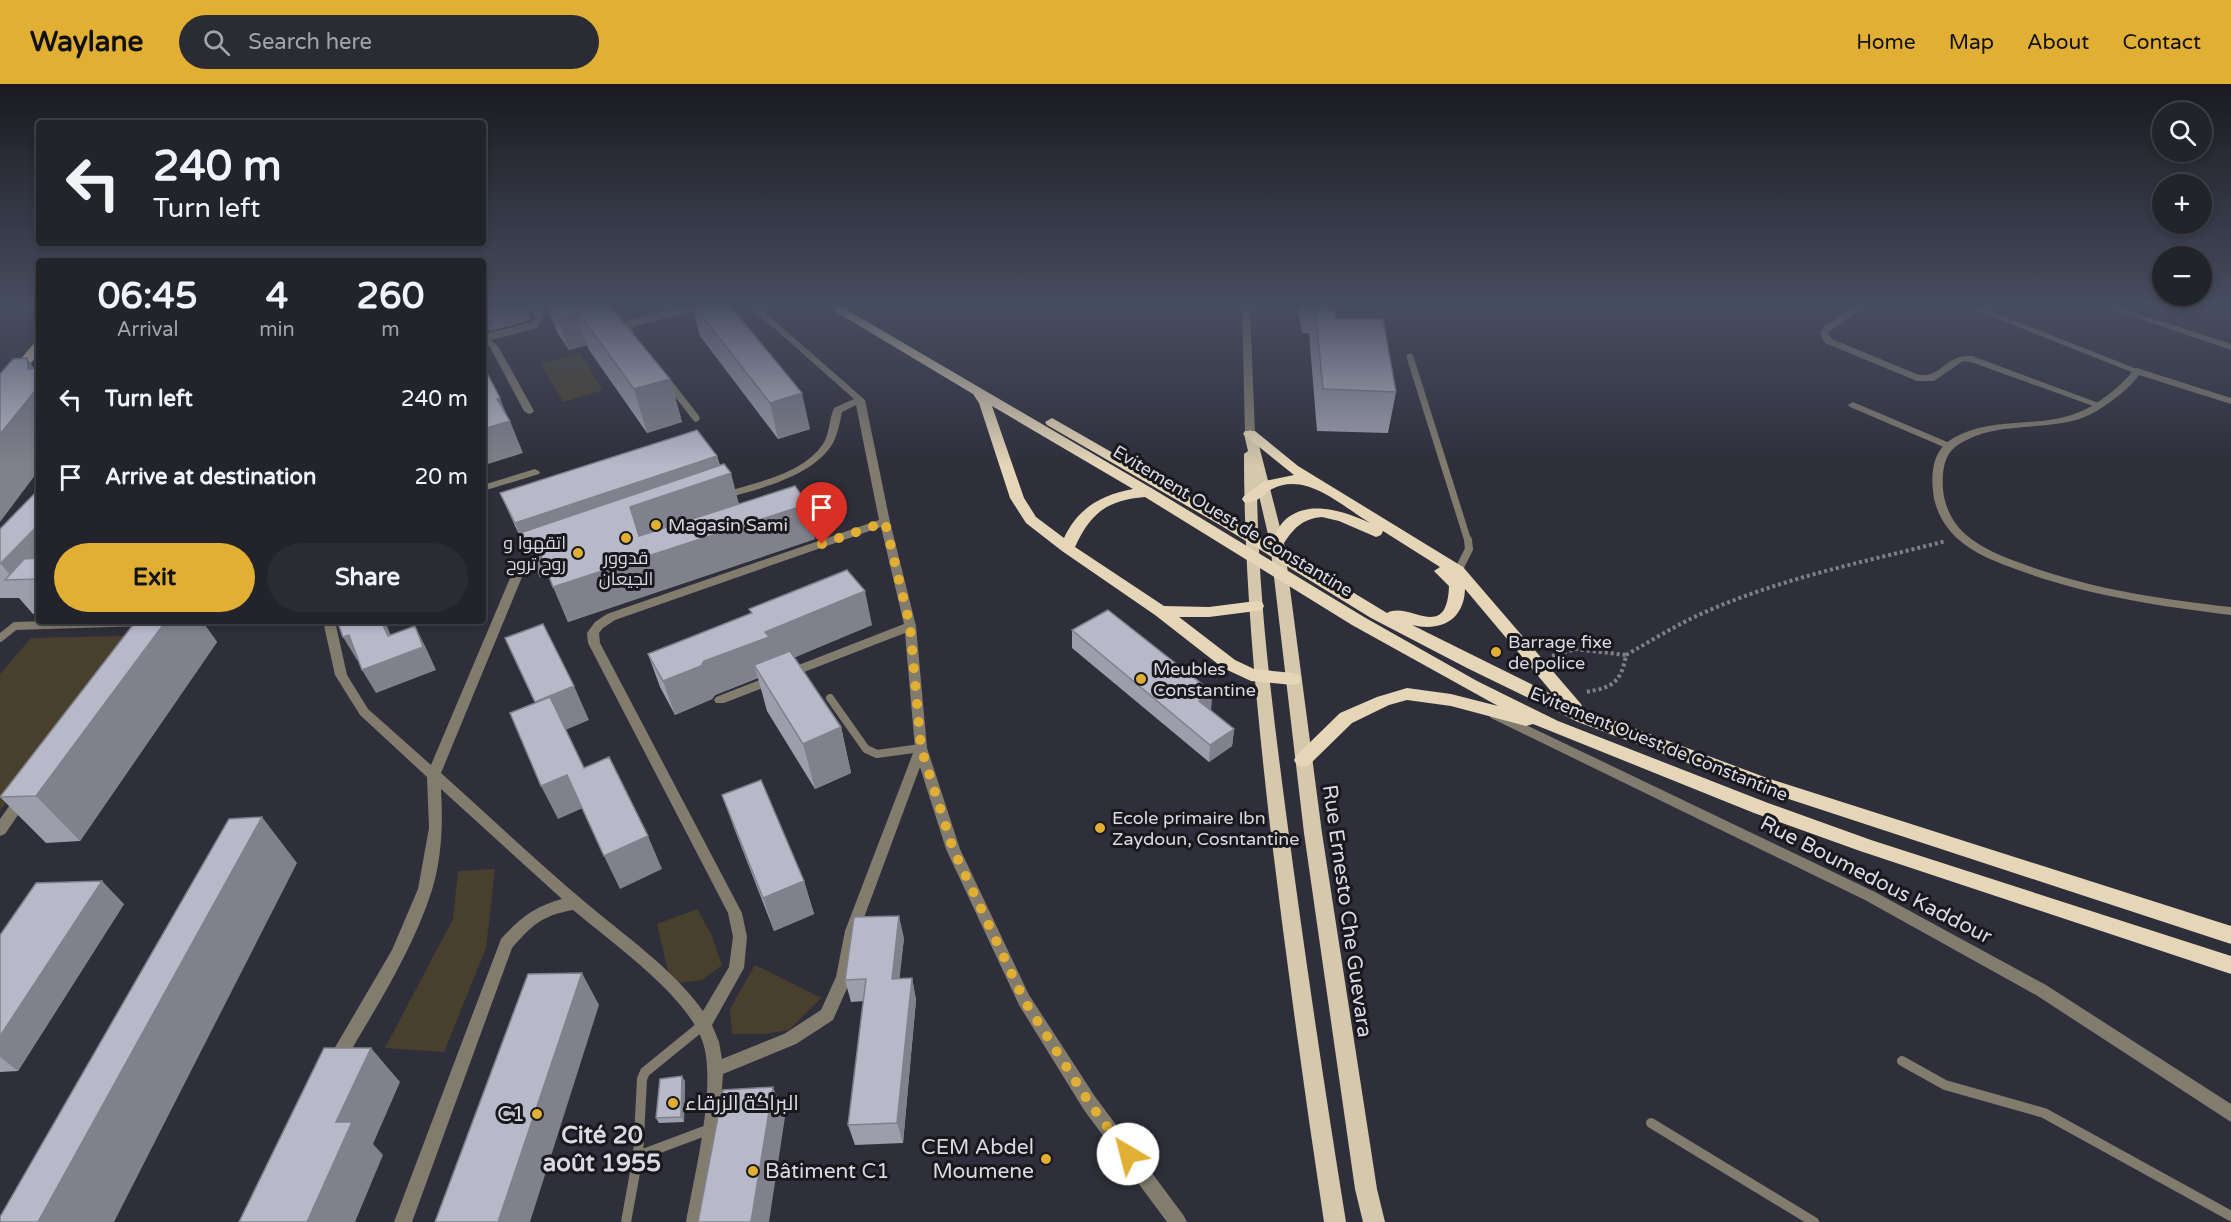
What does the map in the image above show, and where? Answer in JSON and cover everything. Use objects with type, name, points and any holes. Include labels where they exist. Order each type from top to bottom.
[{"type":"highway","points":[[0,392],[26,360]]},
{"type":"highway","name":"Evitement Ouest de Constantine","points":[[924,360],[1148,492],[1358,621],[1471,685],[1552,726],[1761,808],[1867,846],[2231,965]]},
{"type":"highway","name":"Evitement Ouest de Constantine","points":[[945,360],[1140,471],[1353,601],[1473,664],[1584,717],[1772,787],[2231,935]]},
{"type":"highway","points":[[977,391],[985,402],[1017,498],[1031,520],[1067,548],[1161,611],[1229,664],[1251,675],[1293,679]]},
{"type":"highway","points":[[1250,434],[1277,458],[1458,571],[1533,656],[1563,696],[1584,717]]},
{"type":"highway","points":[[1250,499],[1264,486],[1278,481],[1295,479],[1314,481]]},
{"type":"highway","points":[[1067,548],[1076,526],[1084,516],[1103,502],[1120,494],[1148,492]]},
{"type":"highway","points":[[1277,543],[1290,524],[1315,512],[1340,515],[1360,523],[1441,570],[1457,585],[1456,606],[1452,615],[1440,621],[1412,621],[1353,601]]},
{"type":"highway","points":[[1161,611],[1209,612],[1255,601]]},
{"type":"highway","points":[[1303,760],[1346,718],[1383,701],[1407,694],[1451,700],[1552,726]]},
{"type":"main road","points":[[1250,434],[1277,543]]},
{"type":"main road","points":[[1250,434],[1249,528],[1261,676],[1298,987],[1335,1222]]},
{"type":"main road","name":"Rue Ernesto Che Guevara","points":[[1277,543],[1303,760],[1366,1189],[1374,1222]]},
{"type":"street","points":[[502,360],[529,411]]},
{"type":"street","points":[[815,360],[860,400],[885,522],[910,626],[921,748],[953,849],[1024,1000],[1090,1104],[1178,1222]]},
{"type":"street","points":[[1248,360],[1250,434]]},
{"type":"street","points":[[1874,360],[1917,378],[1931,379],[1958,360]]},
{"type":"street","points":[[1975,360],[2099,405]]},
{"type":"street","points":[[2109,360],[2231,401]]},
{"type":"street","points":[[2137,371],[2122,390],[2076,417],[1999,426],[1972,433],[1949,446],[1941,457],[1937,481],[1939,502],[1948,521],[1962,537],[1996,557],[2034,573],[2082,587],[2130,597],[2231,611]]},
{"type":"street","points":[[710,500],[797,470],[814,458],[827,444],[833,431],[837,410],[860,400]]},
{"type":"street","points":[[1853,405],[1949,446]]},
{"type":"street","points":[[486,487],[535,472]]},
{"type":"street","points":[[704,1024],[736,968],[740,937],[735,913],[594,643],[593,633],[599,625],[611,617],[885,522]]},
{"type":"street","points":[[329,1074],[398,953],[425,889],[436,828],[434,774],[517,576],[524,566],[558,553]]},
{"type":"street","points":[[330,624],[341,675],[364,712],[576,903],[671,984],[704,1024],[711,1042],[715,1069],[710,1129],[695,1222]]},
{"type":"street","points":[[720,700],[910,626]]},
{"type":"street","name":"Rue Boumedous Kaddour","points":[[1486,710],[1870,896],[2041,990],[2231,1114]]},
{"type":"street","points":[[715,1069],[790,1039],[827,1015],[844,977],[852,931],[921,748]]},
{"type":"street","points":[[0,830],[27,792]]},
{"type":"street","points":[[403,1222],[506,944],[528,918],[550,907],[576,903]]},
{"type":"lane","points":[[1411,360],[1468,540],[1468,549],[1458,571]]},
{"type":"lane","points":[[661,372],[696,418]]},
{"type":"lane","points":[[0,638],[15,626],[146,625]]},
{"type":"lane","points":[[830,698],[866,749],[877,754],[921,748]]},
{"type":"lane","points":[[626,1222],[638,1156],[642,1079],[645,1072],[704,1024]]},
{"type":"lane","points":[[1902,1061],[1945,1085],[2044,1113],[2231,1216]]},
{"type":"lane","points":[[1651,1123],[1814,1222]]},
{"type":"lane","points":[[638,1156],[710,1129]]},
{"type":"path","points":[[1533,656],[1553,656],[1575,649],[1626,655],[1702,613],[1767,588],[1823,570],[1962,537]]},
{"type":"path","points":[[1563,696],[1606,689],[1619,681],[1626,655]]},
{"type":"shaded area","points":[[555,360],[584,360],[603,390],[563,402],[541,364]]},
{"type":"shaded area","points":[[128,636],[0,811],[0,674],[31,638]]},
{"type":"shaded area","points":[[495,869],[486,948],[444,1052],[385,1048],[453,919],[458,871]]},
{"type":"shaded area","points":[[697,909],[712,936],[722,965],[702,980],[671,984],[657,924]]},
{"type":"shaded area","points":[[755,965],[821,998],[789,1030],[764,1034],[732,1034],[730,1009]]},
{"type":"building","points":[[12,360],[27,360],[28,369],[36,368],[36,390],[0,434],[0,374]]},
{"type":"building","points":[[613,360],[655,360],[670,379],[634,389]]},
{"type":"building","points":[[736,360],[775,360],[802,393],[770,403]]},
{"type":"building","points":[[1320,360],[1390,360],[1396,392],[1323,389]]},
{"type":"building","points":[[486,371],[500,398],[497,399],[510,421],[486,428]]},
{"type":"building","points":[[697,430],[717,456],[515,523],[500,493]]},
{"type":"building","points":[[724,464],[731,473],[630,507],[639,536],[795,486],[808,504],[553,587],[534,538],[525,542],[520,533]]},
{"type":"building","points":[[36,492],[36,527],[0,564],[0,529]]},
{"type":"building","points":[[36,558],[36,579],[5,580],[24,559]]},
{"type":"building","points":[[847,570],[865,591],[765,632],[769,637],[704,661],[701,666],[663,681],[648,654],[752,613],[749,609]]},
{"type":"building","points":[[1108,610],[1212,692],[1199,701],[1234,729],[1210,745],[1072,630]]},
{"type":"building","points":[[134,624],[164,624],[36,796],[0,797]]},
{"type":"building","points":[[338,624],[382,624],[388,636],[415,626],[423,647],[362,670],[349,635],[343,637]]},
{"type":"building","points":[[543,624],[574,686],[535,702],[505,638]]},
{"type":"building","points":[[790,651],[841,727],[803,744],[754,665]]},
{"type":"building","points":[[550,697],[584,768],[609,757],[648,836],[604,856],[567,775],[541,786],[510,713]]},
{"type":"building","points":[[761,780],[804,881],[763,898],[722,795]]},
{"type":"building","points":[[262,817],[38,1222],[0,1222],[0,1217],[229,819]]},
{"type":"building","points":[[102,881],[0,1036],[0,935],[36,883]]},
{"type":"building","points":[[899,916],[892,979],[912,978],[897,1123],[848,1125],[866,979],[845,980],[854,917]]},
{"type":"building","points":[[582,973],[498,1222],[435,1222],[528,974]]},
{"type":"building","points":[[324,1048],[371,1048],[336,1122],[352,1122],[307,1222],[239,1222]]},
{"type":"building","name":"البراكة الزرقاء","points":[[682,1076],[681,1117],[656,1118],[660,1079]]},
{"type":"building","points":[[773,1087],[751,1222],[698,1222],[723,1090]]},
{"type":"place","name":"Magasin Sami","points":[[656,525]]},
{"type":"place","name":"قدوور الجيعان","points":[[626,538]]},
{"type":"place","name":"اتقهوا و روح تروح","points":[[578,553]]},
{"type":"place","name":"Barrage fixe de police","points":[[1496,652]]},
{"type":"place","name":"Meubles Constantine","points":[[1141,679]]},
{"type":"place","name":"Ecole primaire Ibn Zaydoun, Cosntantine","points":[[1100,828]]},
{"type":"place","name":"البراكة الزرقاء","points":[[673,1103]]},
{"type":"place","name":"C1","points":[[537,1114]]},
{"type":"place","name":"CEM Abdel Moumene","points":[[1046,1159]]},
{"type":"place","name":"Bâtiment C1","points":[[753,1171]]},
{"type":"district","name":"Cité 20 août 1955","points":[[602,1149]]},
{"type":"route","points":[[822,544],[885,522],[910,626],[921,748],[953,849],[1024,1000],[1090,1104],[1128,1154]]}]
